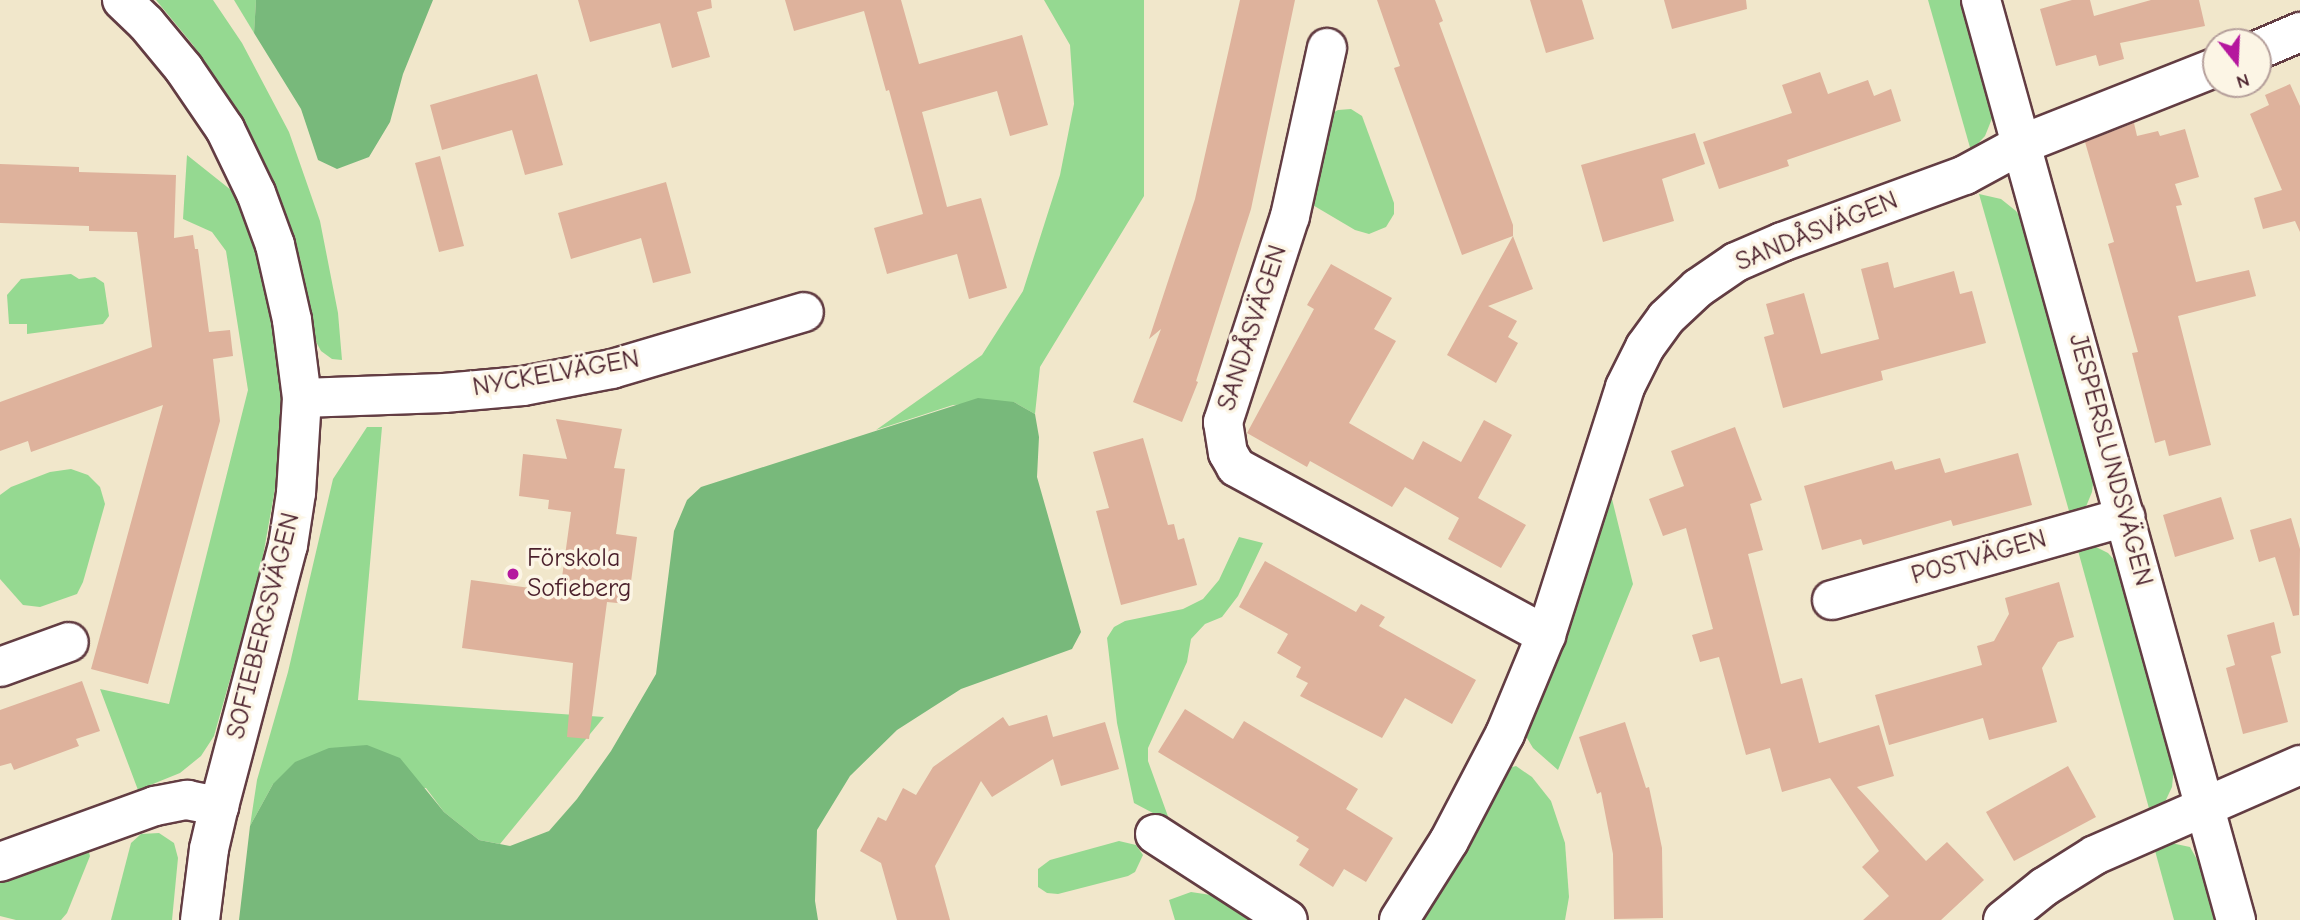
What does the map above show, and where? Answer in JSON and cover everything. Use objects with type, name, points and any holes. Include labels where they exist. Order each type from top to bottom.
[{"type":"street","name":"SOFIEBERGSVÄGEN","points":[[122,0],[146,23],[198,89],[225,129],[256,193],[278,258],[292,320],[302,398],[296,494],[288,545],[219,806],[209,849],[200,920]]},
{"type":"street","name":"JESPERSLUNDSVÄGEN","points":[[1981,0],[2236,920]]},
{"type":"street","points":[[2272,44],[2300,32]]},
{"type":"street","name":"SANDÅSVÄGEN","points":[[1327,48],[1290,216],[1223,422],[1228,453],[1237,467],[1546,635]]},
{"type":"street","name":"SANDÅSVÄGEN","points":[[1399,920],[1448,841],[1505,734],[1546,635],[1625,387],[1645,347],[1666,318],[1698,288],[1736,262],[1782,242],[1965,175],[2022,144],[2202,73]]},
{"type":"street","name":"NYCKELVÄGEN","points":[[302,398],[444,393],[523,386],[612,369],[804,312]]},
{"type":"street","name":"POSTVÄGEN","points":[[1832,600],[2126,517]]},
{"type":"street","points":[[0,667],[69,642]]},
{"type":"street","points":[[2003,920],[2044,887],[2095,855],[2300,765]]},
{"type":"street","points":[[0,862],[155,806],[187,800],[219,806]]},
{"type":"street","points":[[1155,834],[1288,920]]},
{"type":"green space","points":[[156,0],[213,0],[242,43],[289,132],[320,221],[338,313],[342,360],[332,359],[321,351],[314,338],[300,258],[272,177],[236,110],[193,45]]},
{"type":"green space","points":[[234,0],[256,0],[254,33]]},
{"type":"green space","points":[[256,0],[433,0],[403,74],[390,122],[369,157],[337,169],[318,160],[301,109],[254,33]]},
{"type":"green space","points":[[1044,0],[1144,0],[1144,196],[1040,367],[1035,414],[1014,402],[953,405],[876,430],[982,355],[1023,291],[1060,175],[1074,104],[1070,45]]},
{"type":"green space","points":[[1928,0],[1964,0],[1993,116],[1985,136],[1971,151]]},
{"type":"green space","points":[[1351,109],[1362,116],[1394,203],[1394,214],[1386,227],[1369,234],[1355,230],[1311,204],[1329,115],[1338,110]]},
{"type":"green space","points":[[187,155],[241,198],[267,282],[283,381],[278,472],[260,573],[214,736],[201,756],[180,773],[138,790],[100,689],[169,704],[248,390],[226,251],[212,232],[183,219]]},
{"type":"green space","points":[[1979,194],[2001,199],[2016,211],[2026,225],[2094,475],[2092,492],[2085,509],[2071,518]]},
{"type":"green space","points":[[71,274],[79,279],[95,277],[104,283],[109,316],[103,324],[27,334],[27,324],[9,324],[7,295],[21,279]]},
{"type":"green space","points":[[978,398],[1014,402],[1035,414],[1039,437],[1037,477],[1081,632],[1072,649],[961,689],[897,730],[850,776],[817,830],[815,901],[818,920],[239,920],[250,826],[273,784],[295,762],[329,748],[367,745],[400,758],[444,812],[479,840],[510,846],[549,831],[577,799],[611,751],[656,674],[674,531],[687,500],[701,487]]},
{"type":"green space","points":[[367,427],[382,427],[358,700],[604,717],[500,844],[479,840],[444,812],[426,788],[273,784],[250,826],[257,780],[288,672],[333,479]]},
{"type":"green space","points":[[71,469],[88,475],[100,487],[105,504],[83,582],[77,594],[40,607],[23,605],[0,579],[0,495],[11,487],[50,472]]},
{"type":"green space","points":[[1611,495],[1633,584],[1558,770],[1533,748],[1527,738],[1527,729],[1580,593]]},
{"type":"green space","points":[[1239,537],[1263,543],[1238,596],[1222,617],[1205,624],[1191,639],[1187,662],[1148,748],[1148,761],[1170,822],[1134,803],[1117,723],[1107,638],[1114,627],[1125,621],[1183,609],[1203,599],[1219,580]]},
{"type":"green space","points":[[2077,547],[2096,547],[2108,553],[2118,564],[2174,766],[2172,787],[2164,804],[2150,812]]},
{"type":"green space","points":[[1516,766],[1532,777],[1551,801],[1565,843],[1569,897],[1565,920],[1421,920],[1509,768]]},
{"type":"green space","points":[[159,833],[174,843],[178,858],[172,920],[111,920],[131,843],[141,834]]},
{"type":"green space","points":[[1119,841],[1136,845],[1143,855],[1135,872],[1128,876],[1058,894],[1047,893],[1038,887],[1038,869],[1050,860]]},
{"type":"green space","points":[[2171,843],[2190,847],[2199,863],[2214,920],[2174,920],[2154,847]]},
{"type":"green space","points":[[87,846],[90,856],[67,913],[61,920],[16,920],[0,916],[0,873]]},
{"type":"green space","points":[[1191,892],[1224,897],[1261,920],[1175,920],[1169,900]]},
{"type":"building","points":[[578,0],[711,0],[712,8],[697,12],[710,57],[672,68],[660,23],[590,42]]},
{"type":"building","points":[[785,0],[901,0],[919,64],[1022,35],[1048,125],[1010,136],[997,91],[922,112],[947,207],[981,198],[1007,288],[969,299],[957,254],[887,274],[874,228],[923,214],[864,11],[794,31]]},
{"type":"building","points":[[1240,0],[1295,0],[1251,209],[1196,381],[1198,382],[1182,422],[1133,402],[1161,329],[1149,339],[1195,199]]},
{"type":"building","points":[[1377,0],[1435,0],[1443,21],[1439,23],[1513,225],[1513,236],[1462,255],[1394,68],[1400,66]]},
{"type":"building","points":[[1530,0],[1582,0],[1594,39],[1546,53]]},
{"type":"building","points":[[1664,0],[1746,0],[1747,9],[1672,29]]},
{"type":"building","points":[[2072,0],[2090,0],[2094,16],[2151,0],[2199,0],[2205,26],[2120,43],[2124,59],[2099,66],[2096,55],[2056,66],[2040,9]]},
{"type":"building","points":[[1820,72],[1828,94],[1868,80],[1874,96],[1891,89],[1901,121],[1787,160],[1789,166],[1719,189],[1703,142],[1792,113],[1782,85]]},
{"type":"building","points":[[537,74],[563,165],[525,175],[512,130],[442,150],[430,105]]},
{"type":"building","points":[[2290,84],[2300,106],[2300,232],[2295,221],[2263,229],[2254,198],[2282,190],[2250,114],[2269,105],[2266,98],[2272,98],[2272,92]]},
{"type":"building","points":[[2134,123],[2137,136],[2158,131],[2160,136],[2185,129],[2199,177],[2175,184],[2182,205],[2176,206],[2196,282],[2249,270],[2256,296],[2178,316],[2211,445],[2169,456],[2165,440],[2155,443],[2132,353],[2138,352],[2108,244],[2114,242],[2085,142]]},
{"type":"building","points":[[1695,133],[1705,164],[1662,179],[1674,221],[1603,242],[1581,165]]},
{"type":"building","points":[[440,156],[464,246],[439,252],[415,163]]},
{"type":"building","points":[[0,164],[79,167],[79,172],[176,175],[174,238],[193,235],[195,249],[198,249],[209,332],[230,330],[233,356],[213,359],[220,421],[148,684],[91,669],[163,405],[31,452],[28,441],[0,451],[0,402],[152,347],[137,232],[89,231],[89,226],[0,223]]},
{"type":"building","points":[[666,182],[691,273],[653,283],[641,238],[571,259],[558,213]]},
{"type":"building","points":[[1513,236],[1533,289],[1488,306],[1517,321],[1508,337],[1518,343],[1496,383],[1447,355]]},
{"type":"building","points":[[1888,262],[1894,288],[1954,271],[1960,294],[1972,291],[1986,343],[1881,371],[1883,380],[1783,408],[1764,337],[1774,334],[1766,304],[1804,293],[1821,354],[1879,339],[1861,269]]},
{"type":"building","points":[[1331,264],[1392,298],[1374,329],[1396,341],[1349,423],[1413,460],[1423,441],[1461,462],[1484,420],[1512,435],[1478,498],[1526,525],[1501,568],[1448,539],[1459,518],[1405,487],[1392,507],[1310,461],[1307,467],[1247,433],[1314,309],[1307,305]]},
{"type":"building","points":[[556,419],[622,429],[614,468],[625,469],[616,534],[637,537],[628,604],[607,602],[589,739],[567,737],[573,663],[462,648],[471,580],[560,592],[571,512],[548,509],[549,500],[519,496],[523,454],[567,459]]},
{"type":"building","points":[[1735,427],[1762,500],[1750,504],[1763,550],[1748,554],[1781,684],[1802,678],[1819,743],[1879,725],[1894,776],[1857,787],[1926,861],[1947,842],[1984,880],[1941,920],[1863,920],[1889,896],[1862,867],[1879,851],[1830,778],[1782,792],[1770,748],[1746,755],[1719,657],[1700,662],[1692,635],[1713,629],[1686,528],[1663,536],[1649,499],[1684,486],[1671,451]]},
{"type":"building","points":[[1143,438],[1168,525],[1174,524],[1178,540],[1184,538],[1197,585],[1121,605],[1096,511],[1109,508],[1093,452]]},
{"type":"building","points":[[2018,453],[2032,505],[1953,526],[1951,520],[1863,545],[1861,539],[1822,550],[1804,486],[1892,461],[1895,470],[1940,458],[1945,473]]},
{"type":"building","points":[[2221,497],[2234,539],[2175,557],[2163,515]]},
{"type":"building","points":[[2291,518],[2300,549],[2299,615],[2293,616],[2275,557],[2259,562],[2250,530]]},
{"type":"building","points":[[1265,561],[1356,612],[1361,604],[1385,617],[1379,626],[1476,680],[1452,724],[1405,698],[1382,738],[1300,696],[1308,683],[1296,677],[1301,667],[1277,653],[1288,634],[1239,607]]},
{"type":"building","points":[[2059,582],[2074,637],[2058,642],[2042,668],[2057,722],[1989,740],[1983,718],[1889,745],[1875,695],[1982,665],[1977,646],[1994,641],[2009,614],[2005,598]]},
{"type":"building","points":[[2274,622],[2281,653],[2271,656],[2288,722],[2243,734],[2226,668],[2235,665],[2227,635]]},
{"type":"building","points":[[82,681],[100,731],[76,739],[79,746],[14,770],[11,763],[0,766],[0,710]]},
{"type":"building","points":[[1185,709],[1233,739],[1244,721],[1358,789],[1346,809],[1393,838],[1366,882],[1344,869],[1333,887],[1299,865],[1309,849],[1296,841],[1299,837],[1158,752]]},
{"type":"building","points":[[1047,715],[1053,737],[1105,722],[1119,769],[1061,786],[1053,759],[992,797],[981,781],[935,866],[950,920],[897,920],[881,863],[860,851],[878,817],[886,821],[903,788],[916,795],[933,767],[1003,717],[1009,726]]},
{"type":"building","points":[[1625,722],[1646,788],[1649,787],[1662,848],[1663,918],[1614,919],[1613,854],[1601,792],[1597,794],[1579,737]]},
{"type":"building","points":[[2068,766],[2096,817],[2014,861],[1986,812]]},
{"type":"place","name":"Förskola Sofieberg","points":[[513,574]]}]
